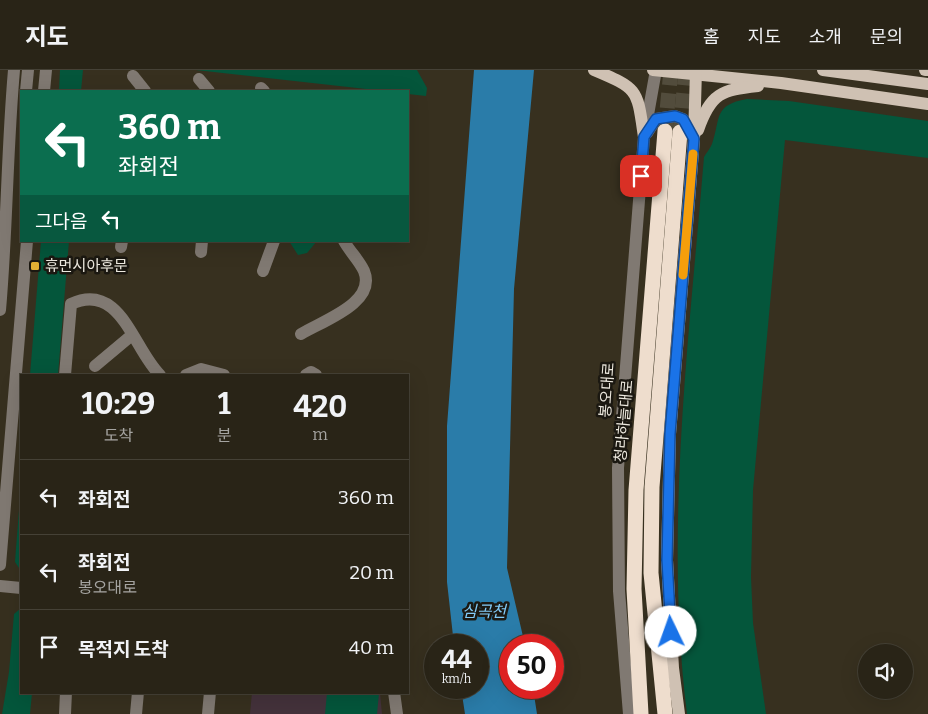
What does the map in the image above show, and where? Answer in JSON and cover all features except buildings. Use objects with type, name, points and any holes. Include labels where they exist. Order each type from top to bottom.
[{"type":"highway","name":"청라하늘대로","points":[[640,710],[634,589],[636,490],[673,132],[652,487],[652,573],[665,714]]},
{"type":"main road","points":[[594,70],[624,82],[634,91],[640,109],[644,137]]},
{"type":"main road","points":[[655,70],[696,72],[928,104]]},
{"type":"main road","points":[[823,70],[928,84]]},
{"type":"main road","points":[[679,714],[673,668],[667,550],[670,434],[694,139],[696,72]]},
{"type":"main road","points":[[694,139],[708,105],[729,89],[781,83]]},
{"type":"street","points":[[0,310],[7,223],[7,147],[14,70]]},
{"type":"street","points":[[26,90],[28,70]]},
{"type":"street","points":[[44,90],[46,70]]},
{"type":"street","name":"봉오대로","points":[[629,714],[619,592],[618,468],[644,137],[655,70]]},
{"type":"street","points":[[133,76],[144,90]]},
{"type":"street","points":[[199,79],[208,90]]},
{"type":"street","points":[[644,137],[656,119],[675,116],[683,119],[694,139]]},
{"type":"street","points":[[0,565],[25,268],[25,242]]},
{"type":"street","points":[[263,271],[274,242]]},
{"type":"street","points":[[301,334],[353,305],[362,294],[365,278],[364,271],[345,242]]},
{"type":"street","points":[[65,374],[71,304],[81,299],[106,303],[118,312],[159,374]]},
{"type":"street","points":[[95,366],[132,335]]},
{"type":"street","points":[[189,374],[201,370],[219,374]]},
{"type":"street","points":[[0,586],[20,588]]},
{"type":"street","points":[[64,714],[66,694]]},
{"type":"street","points":[[136,714],[138,694]]},
{"type":"street","points":[[208,714],[210,694]]},
{"type":"street","points":[[394,694],[397,714]]},
{"type":"shaded area","points":[[252,694],[380,694],[382,714],[250,714]]},
{"type":"green space","points":[[60,70],[83,70],[81,90],[59,90]]},
{"type":"green space","points":[[196,70],[417,70],[427,88],[426,96],[409,94],[409,90],[375,90]]},
{"type":"green space","points":[[747,99],[789,101],[928,121],[928,158],[785,140],[753,490],[751,577],[753,623],[766,714],[687,714],[681,645],[678,505],[686,366],[704,157],[712,144],[723,109],[728,105]]},
{"type":"green space","points":[[41,242],[69,242],[58,374],[30,374]]},
{"type":"green space","points":[[290,242],[316,242],[307,253],[298,255]]},
{"type":"green space","points":[[20,497],[20,570],[15,562]]},
{"type":"green space","points":[[20,609],[20,694],[32,694],[30,714],[2,714],[9,672],[14,614]]},
{"type":"green space","points":[[327,694],[379,694],[377,714],[325,714]]},
{"type":"water","name":"심곡천","points":[[474,70],[534,70],[514,289],[507,568],[522,634],[499,634],[499,699],[535,699],[537,714],[465,714],[463,699],[489,699],[489,634],[453,634],[447,582],[447,426]]},
{"type":"tunnel","points":[[665,131],[671,70]]},
{"type":"tunnel","points":[[680,131],[686,70]]},
{"type":"slow traffic","points":[[683,275],[693,154]]},
{"type":"place","name":"휴먼시아후문","points":[[35,266]]},
{"type":"route","points":[[641,176],[644,137],[656,119],[665,116],[675,116],[683,119],[694,139],[670,434],[667,560],[671,632]]}]
